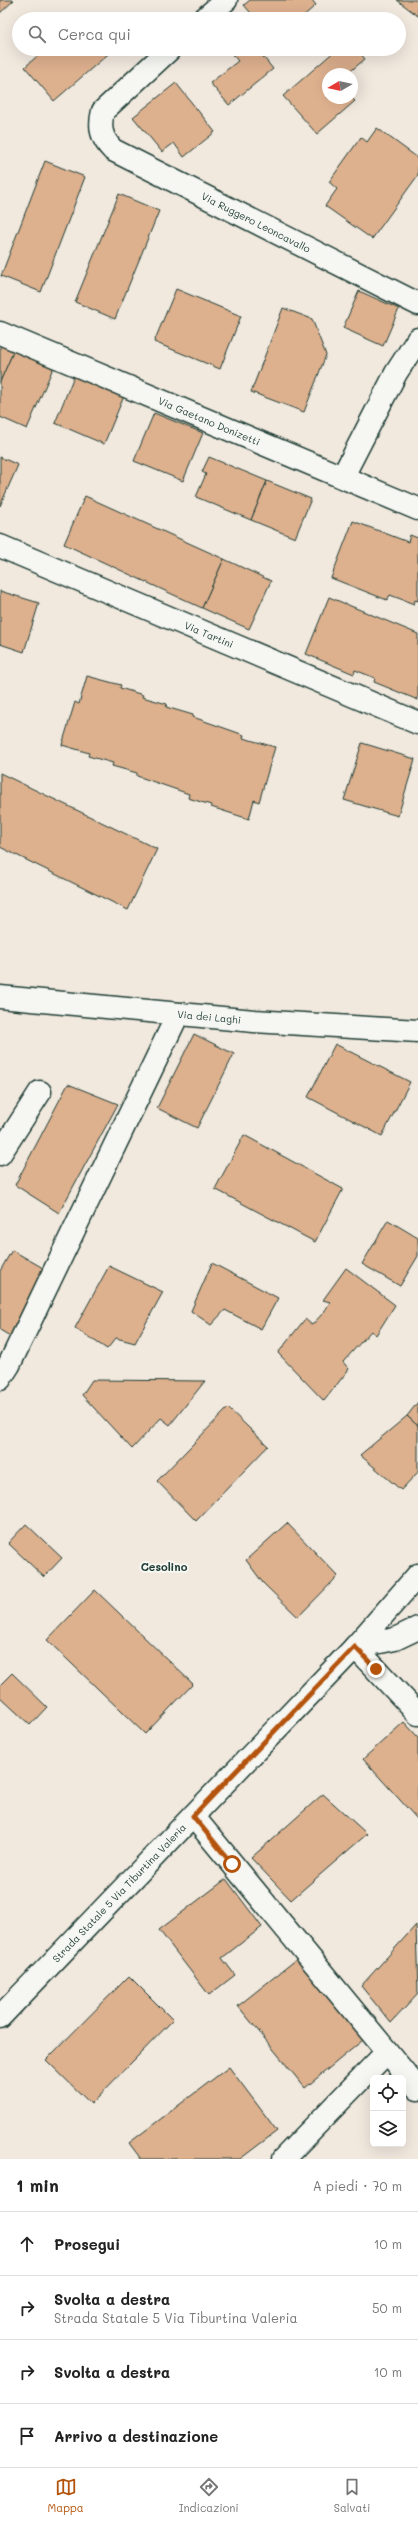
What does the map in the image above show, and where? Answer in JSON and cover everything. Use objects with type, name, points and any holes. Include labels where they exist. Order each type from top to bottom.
[{"type":"street","points":[[212,12],[226,0]]},
{"type":"street","name":"Via Ruggero Leoncavallo","points":[[162,56],[103,111],[100,122],[101,132],[105,142],[118,154],[418,304]]},
{"type":"street","name":"Via Gaetano Donizetti","points":[[0,333],[343,476],[418,509]]},
{"type":"street","points":[[343,476],[396,373],[418,339]]},
{"type":"street","name":"Via Tartini","points":[[0,546],[418,723]]},
{"type":"street","name":"Via dei Laghi","points":[[0,997],[254,1021],[418,1031]]},
{"type":"street","points":[[0,1379],[9,1365],[178,1014]]},
{"type":"street","points":[[0,1154],[40,1092]]},
{"type":"street","name":"Strada Statale 5 Via Tiburtina Valeria","points":[[0,2017],[355,1647],[418,1575]]},
{"type":"street","points":[[355,1647],[395,1639],[418,1628]]},
{"type":"street","points":[[355,1647],[418,1714]]},
{"type":"street","points":[[193,1816],[418,2089]]},
{"type":"street","points":[[283,2159],[387,2052]]},
{"type":"building","points":[[0,0],[14,0],[0,13]]},
{"type":"building","points":[[250,0],[312,0],[316,5],[308,12],[250,12],[244,5]]},
{"type":"building","points":[[397,0],[418,0],[418,16]]},
{"type":"building","points":[[37,56],[106,56],[54,101],[25,67]]},
{"type":"building","points":[[234,56],[263,56],[273,69],[229,105],[210,83],[238,61]]},
{"type":"building","points":[[329,56],[363,56],[365,59],[354,68],[322,68],[322,104],[352,104],[317,134],[283,96]]},
{"type":"building","points":[[176,83],[215,132],[184,157],[174,143],[162,152],[133,117]]},
{"type":"building","points":[[377,128],[418,158],[418,175],[372,239],[325,206],[337,189],[329,182],[361,137],[367,142]]},
{"type":"building","points":[[45,161],[85,177],[41,292],[1,276]]},
{"type":"building","points":[[119,194],[159,211],[115,319],[75,302]]},
{"type":"building","points":[[176,289],[241,316],[220,369],[154,342]]},
{"type":"building","points":[[359,291],[399,309],[383,346],[343,328]]},
{"type":"building","points":[[283,308],[312,319],[326,355],[304,412],[251,392]]},
{"type":"building","points":[[0,344],[14,350],[0,382]]},
{"type":"building","points":[[14,350],[53,368],[27,429],[0,417],[0,382]]},
{"type":"building","points":[[74,376],[124,396],[104,444],[55,423]]},
{"type":"building","points":[[154,413],[203,433],[183,481],[134,461]]},
{"type":"building","points":[[0,457],[18,465],[0,506]]},
{"type":"building","points":[[209,457],[267,481],[251,520],[196,497],[206,474],[202,472]]},
{"type":"building","points":[[267,481],[311,499],[295,538],[251,520]]},
{"type":"building","points":[[85,496],[224,559],[202,608],[64,544]]},
{"type":"building","points":[[353,521],[408,542],[410,535],[418,538],[418,601],[415,600],[414,604],[390,595],[387,600],[331,578]]},
{"type":"building","points":[[224,559],[271,581],[249,629],[202,608]]},
{"type":"building","points":[[0,591],[39,603],[24,652],[0,644]]},
{"type":"building","points":[[329,597],[418,634],[418,700],[374,682],[375,678],[355,670],[354,674],[306,654]]},
{"type":"building","points":[[87,676],[121,685],[120,688],[143,695],[142,697],[167,704],[166,707],[193,715],[193,717],[244,735],[243,738],[275,747],[259,802],[254,800],[249,819],[188,798],[189,794],[137,776],[137,773],[112,766],[113,763],[88,756],[89,753],[62,745],[75,702],[79,704]]},
{"type":"building","points":[[362,743],[415,759],[398,816],[344,800]]},
{"type":"building","points":[[0,773],[157,849],[128,910],[0,847]]},
{"type":"building","points":[[194,1034],[234,1054],[197,1128],[157,1108]]},
{"type":"building","points":[[335,1044],[410,1082],[382,1136],[308,1097]]},
{"type":"building","points":[[68,1084],[118,1104],[59,1213],[15,1185]]},
{"type":"building","points":[[244,1135],[343,1189],[315,1242],[215,1189]]},
{"type":"building","points":[[388,1220],[418,1238],[418,1256],[400,1286],[362,1264]]},
{"type":"building","points":[[12,1250],[43,1268],[10,1336],[0,1330],[0,1271]]},
{"type":"building","points":[[212,1263],[278,1298],[261,1329],[225,1310],[211,1325],[191,1311]]},
{"type":"building","points":[[109,1266],[163,1292],[135,1343],[116,1338],[107,1349],[75,1328]]},
{"type":"building","points":[[346,1268],[395,1305],[376,1335],[371,1331],[343,1362],[349,1369],[324,1401],[278,1353],[305,1319],[312,1325],[324,1312],[330,1302],[323,1300]]},
{"type":"building","points":[[92,1380],[205,1381],[170,1425],[161,1418],[132,1449],[82,1395]]},
{"type":"building","points":[[418,1402],[418,1426],[407,1416]]},
{"type":"building","points":[[228,1408],[268,1446],[196,1521],[157,1481]]},
{"type":"building","points":[[407,1416],[418,1426],[418,1472],[401,1490],[360,1455]]},
{"type":"building","points":[[287,1523],[338,1576],[298,1617],[263,1583],[246,1560]]},
{"type":"building","points":[[26,1524],[62,1558],[44,1577],[8,1543]]},
{"type":"building","points":[[95,1590],[193,1684],[145,1734],[47,1640]]},
{"type":"building","points":[[12,1673],[47,1707],[30,1725],[0,1697],[0,1685]]},
{"type":"building","points":[[404,1722],[418,1737],[418,1820],[363,1759]]},
{"type":"building","points":[[323,1794],[367,1834],[291,1900],[251,1858]]},
{"type":"building","points":[[226,1879],[262,1927],[222,1958],[235,1975],[209,1995],[159,1930]]},
{"type":"building","points":[[416,1925],[418,1994],[391,2023],[361,1986]]},
{"type":"building","points":[[297,1959],[363,2040],[305,2088],[238,2006]]},
{"type":"building","points":[[129,1976],[173,2020],[91,2104],[46,2060]]},
{"type":"building","points":[[229,2067],[277,2131],[240,2159],[141,2159],[129,2143]]},
{"type":"district","name":"Cesolino","points":[[164,1567]]},
{"type":"route","points":[[232,1864],[193,1816],[355,1647],[376,1669]]}]
